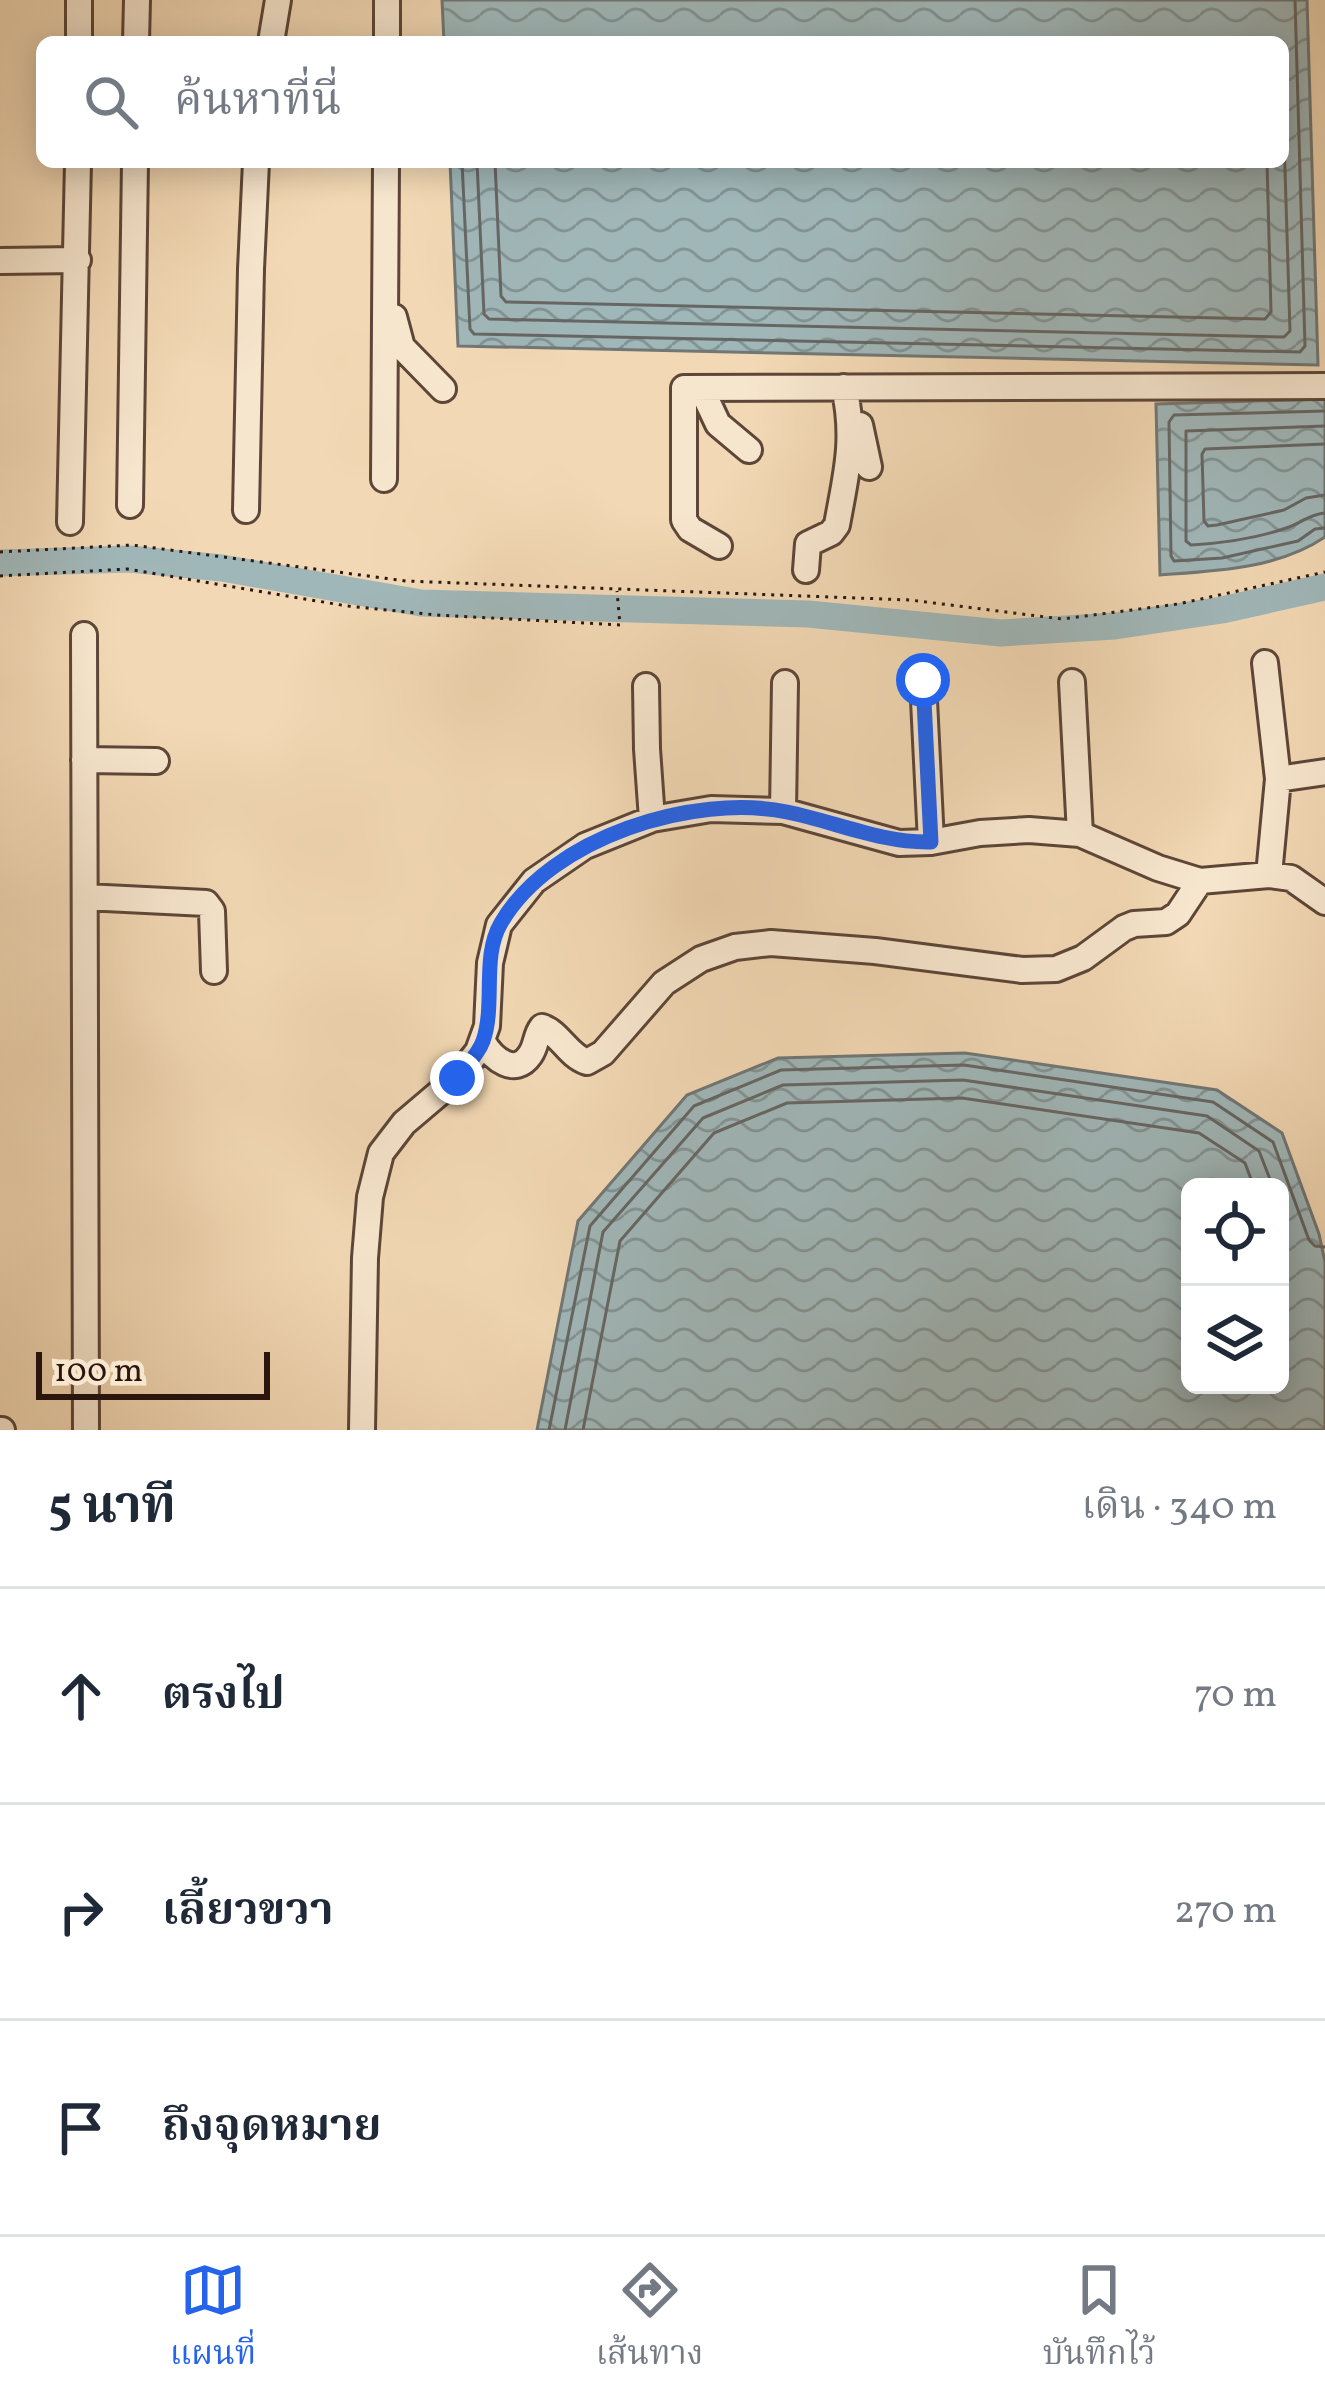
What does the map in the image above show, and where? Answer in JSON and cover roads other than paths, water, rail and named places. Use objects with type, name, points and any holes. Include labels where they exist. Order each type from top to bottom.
[{"type":"street","points":[[79,0],[79,36]]},
{"type":"street","points":[[136,36],[137,0]]},
{"type":"street","points":[[272,36],[278,0]]},
{"type":"street","points":[[387,0],[387,36]]},
{"type":"street","points":[[70,522],[78,168]]},
{"type":"street","points":[[130,505],[135,168]]},
{"type":"street","points":[[247,510],[256,168]]},
{"type":"street","points":[[384,478],[386,168]]},
{"type":"street","points":[[0,261],[78,260]]},
{"type":"street","points":[[385,285],[402,347],[443,389]]},
{"type":"street","points":[[692,388],[1325,386]]},
{"type":"street","points":[[806,570],[808,544],[838,525],[851,448],[844,387]]},
{"type":"street","points":[[692,388],[718,424],[749,450]]},
{"type":"street","points":[[692,388],[686,525],[719,546]]},
{"type":"street","points":[[850,414],[862,430],[869,467]]},
{"type":"street","points":[[84,635],[86,1430]]},
{"type":"street","points":[[1265,663],[1278,778],[1269,875]]},
{"type":"street","points":[[923,680],[931,842]]},
{"type":"street","points":[[1072,682],[1080,834]]},
{"type":"street","points":[[783,811],[785,683]]},
{"type":"street","points":[[646,686],[652,819]]},
{"type":"street","points":[[84,760],[156,761]]},
{"type":"street","points":[[1278,778],[1325,772]]},
{"type":"street","points":[[362,1430],[365,1258],[370,1197],[381,1154],[404,1123],[457,1078],[483,1042],[490,963],[499,925],[535,881],[585,846],[652,819],[711,809],[783,811],[899,843],[1013,831],[1080,834],[1200,881],[1269,875],[1292,878],[1325,902]]},
{"type":"street","points":[[483,1042],[492,1057],[517,1065],[530,1056],[536,1032],[549,1028],[575,1058],[587,1062],[603,1053],[664,983],[701,959],[735,947],[772,943],[1022,970],[1056,969],[1083,958],[1124,928],[1166,922],[1178,914],[1200,881]]},
{"type":"street","points":[[85,897],[206,903],[212,911],[214,970]]},
{"type":"water","points":[[442,0],[1307,0],[1318,365],[458,346],[450,168],[1289,168],[1289,36],[444,36]]},
{"type":"water","points":[[1325,399],[1325,537],[1267,562],[1160,575],[1156,404]]},
{"type":"water","points":[[965,1053],[1217,1090],[1282,1133],[1319,1234],[1325,1262],[1325,1430],[537,1430],[578,1221],[687,1095],[778,1058]]},
{"type":"waterway","points":[[0,563],[129,559],[222,568],[421,603],[808,614],[1001,633],[1115,626],[1222,610],[1325,587]]}]
